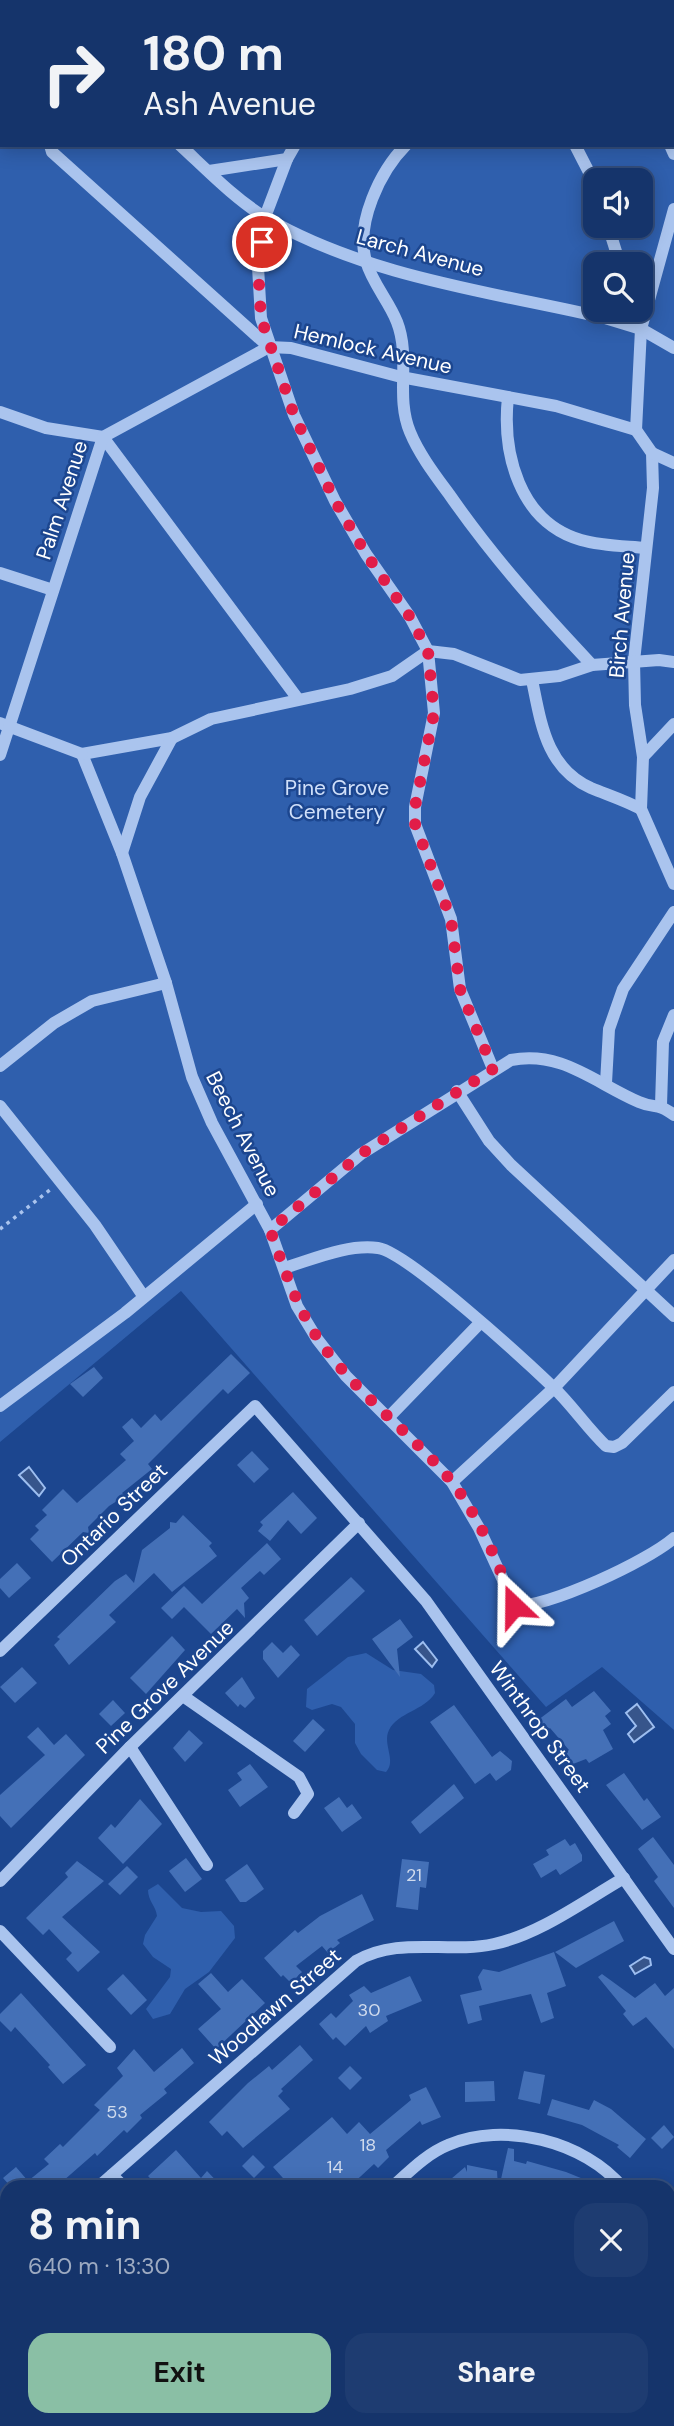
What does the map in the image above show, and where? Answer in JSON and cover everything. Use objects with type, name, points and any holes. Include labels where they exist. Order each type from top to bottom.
[{"type":"street","name":"Hemlock Avenue","points":[[51,147],[52,152],[269,347],[291,348],[401,377],[582,412],[636,430]]},
{"type":"street","name":"Larch Avenue","points":[[182,147],[265,217],[366,263],[605,318],[641,329],[674,348]]},
{"type":"street","points":[[294,147],[265,217],[258,267],[261,318],[294,415],[335,501],[366,554],[410,617],[428,651],[434,713],[415,807],[415,824],[451,919],[460,989],[493,1069]]},
{"type":"street","points":[[404,147],[382,177],[362,243],[366,263],[397,323],[404,352],[401,377],[410,432],[428,464],[471,525],[530,600],[592,665]]},
{"type":"street","points":[[576,147],[587,168]]},
{"type":"street","points":[[209,171],[287,159]]},
{"type":"street","points":[[674,209],[641,329],[636,430],[652,453],[674,463]]},
{"type":"street","points":[[639,322],[641,329]]},
{"type":"street","name":"Palm Avenue","points":[[0,755],[5,724],[53,590],[103,437],[269,347]]},
{"type":"street","points":[[508,397],[506,420],[512,471],[525,496],[542,516],[559,530],[580,540],[646,548]]},
{"type":"street","points":[[0,412],[47,428],[103,437],[298,699]]},
{"type":"street","name":"Birch Avenue","points":[[652,453],[653,488],[634,661],[635,705],[643,757],[641,809],[674,884]]},
{"type":"street","points":[[0,573],[53,590]]},
{"type":"street","points":[[5,724],[82,754],[172,738],[211,719],[392,676],[428,651],[454,654],[520,680],[559,676],[592,665],[634,661],[674,662]]},
{"type":"street","points":[[532,680],[543,732],[551,752],[564,772],[590,788],[623,799],[641,809]]},
{"type":"street","points":[[643,757],[674,724]]},
{"type":"street","points":[[122,853],[140,797],[172,738]]},
{"type":"street","name":"Beech Avenue","points":[[82,754],[122,853],[166,983],[192,1077],[212,1123],[270,1230],[298,1306],[317,1339],[346,1376],[452,1482],[479,1528],[514,1606],[538,1602],[607,1575],[661,1549],[674,1538]]},
{"type":"street","points":[[606,1083],[609,1029],[623,989],[674,912]]},
{"type":"street","points":[[0,1066],[54,1023],[92,1001],[166,983]]},
{"type":"street","points":[[661,1105],[663,1042],[674,1015]]},
{"type":"street","points":[[270,1230],[361,1154],[457,1091],[511,1060],[548,1058],[606,1083],[638,1102],[661,1105],[674,1115]]},
{"type":"street","points":[[457,1091],[489,1141],[511,1165],[674,1316]]},
{"type":"street","points":[[0,1106],[62,1182],[144,1297]]},
{"type":"street","points":[[0,1406],[144,1297],[257,1204]]},
{"type":"street","points":[[285,1268],[348,1248],[377,1247],[390,1251],[481,1323],[554,1388],[593,1434],[607,1446],[614,1447],[674,1392]]},
{"type":"street","points":[[452,1482],[554,1388],[674,1260]]},
{"type":"street","points":[[388,1418],[481,1323]]},
{"type":"street","name":"Winthrop Street","points":[[255,1406],[440,1619],[674,1949]]},
{"type":"street","name":"Ontario Street","points":[[0,1651],[255,1406]]},
{"type":"street","name":"Pine Grove Avenue","points":[[0,1881],[130,1747],[359,1523]]},
{"type":"street","points":[[183,1696],[301,1779],[308,1794],[294,1812]]},
{"type":"street","points":[[130,1747],[207,1865]]},
{"type":"street","name":"Woodlawn Street","points":[[106,2180],[355,1961],[388,1948],[472,1947],[501,1942],[540,1925],[624,1878]]},
{"type":"street","points":[[0,1931],[110,2047]]},
{"type":"street","points":[[401,2180],[439,2148],[466,2139],[501,2135],[525,2137],[575,2152],[601,2167],[615,2180]]},
{"type":"street","points":[[112,2175],[117,2180]]},
{"type":"path","points":[[0,1229],[62,1182]]},
{"type":"green space","name":"Pine Grove Cemetery","points":[[0,147],[674,147],[674,1730],[602,1667],[546,1707],[181,1291],[0,1442]]},
{"type":"green space","points":[[366,1653],[393,1670],[421,1674],[434,1685],[435,1693],[430,1699],[398,1719],[389,1730],[387,1741],[390,1763],[386,1772],[377,1770],[361,1754],[355,1743],[355,1724],[341,1707],[332,1704],[312,1710],[306,1707],[307,1689],[348,1657]]},
{"type":"green space","points":[[158,1884],[182,1908],[201,1912],[221,1911],[234,1926],[235,1938],[209,1972],[185,1989],[170,2014],[153,2019],[146,2009],[170,1977],[171,1969],[153,1957],[143,1944],[145,1935],[157,1916],[148,1890]]},
{"type":"shaded area","points":[[29,1467],[45,1488],[39,1496],[19,1475]]},
{"type":"shaded area","points":[[423,1642],[437,1660],[432,1667],[415,1649]]},
{"type":"shaded area","points":[[637,1704],[654,1727],[634,1742],[628,1734],[636,1726],[626,1713]]},
{"type":"shaded area","points":[[644,1957],[650,1959],[651,1965],[635,1974],[630,1966]]},
{"type":"building","points":[[231,1354],[250,1373],[228,1394],[223,1389],[148,1464],[152,1469],[122,1493],[130,1502],[117,1501],[109,1506],[88,1527],[89,1533],[83,1532],[52,1562],[30,1539],[39,1530],[35,1526],[47,1515],[42,1510],[63,1489],[77,1503],[126,1460],[120,1454],[134,1441],[122,1427],[132,1418],[141,1428],[155,1414],[161,1421]]},
{"type":"building","points":[[94,1367],[103,1378],[83,1397],[70,1384]]},
{"type":"building","points":[[252,1451],[269,1469],[254,1483],[237,1465]]},
{"type":"building","points":[[293,1492],[317,1518],[301,1534],[288,1520],[270,1541],[258,1531],[263,1525],[260,1522]]},
{"type":"building","points":[[183,1515],[212,1543],[209,1546],[217,1556],[172,1592],[154,1573],[109,1615],[116,1622],[69,1665],[54,1645],[60,1639],[57,1637],[115,1581],[126,1574],[134,1583],[142,1550],[170,1528],[170,1522],[176,1523]]},
{"type":"building","points":[[267,1543],[281,1559],[264,1575],[260,1571],[241,1588],[249,1598],[244,1603],[245,1618],[237,1609],[211,1634],[184,1607],[172,1619],[161,1608],[184,1586],[202,1604]]},
{"type":"building","points":[[17,1563],[31,1578],[9,1598],[0,1588],[0,1579]]},
{"type":"building","points":[[351,1577],[365,1591],[317,1636],[304,1620]]},
{"type":"building","points":[[400,1619],[413,1637],[397,1649],[400,1677],[372,1639]]},
{"type":"building","points":[[172,1636],[185,1650],[146,1694],[130,1678]]},
{"type":"building","points":[[272,1642],[283,1653],[291,1645],[300,1655],[278,1678],[263,1659],[263,1651]]},
{"type":"building","points":[[22,1667],[37,1683],[15,1703],[0,1687]]},
{"type":"building","points":[[242,1677],[255,1698],[245,1708],[240,1704],[238,1707],[225,1693]]},
{"type":"building","points":[[594,1691],[611,1711],[605,1716],[611,1724],[603,1730],[613,1749],[589,1763],[586,1759],[573,1764],[557,1759],[569,1750],[550,1728],[546,1731],[538,1720],[566,1699],[572,1707]]},
{"type":"building","points":[[113,1700],[125,1713],[111,1726],[99,1714]]},
{"type":"building","points":[[454,1705],[492,1757],[500,1751],[512,1761],[511,1770],[496,1781],[490,1773],[475,1784],[430,1722]]},
{"type":"building","points":[[313,1719],[325,1730],[305,1752],[293,1741]]},
{"type":"building","points":[[38,1727],[54,1745],[66,1734],[85,1755],[11,1828],[0,1816],[0,1795],[45,1755],[27,1737]]},
{"type":"building","points":[[189,1730],[203,1743],[185,1762],[173,1748]]},
{"type":"building","points":[[250,1764],[268,1787],[240,1807],[228,1790],[242,1780],[237,1773]]},
{"type":"building","points":[[624,1773],[644,1801],[647,1798],[661,1817],[642,1830],[606,1785]]},
{"type":"building","points":[[454,1784],[464,1798],[420,1834],[411,1822]]},
{"type":"building","points":[[339,1797],[347,1808],[352,1804],[362,1818],[342,1832],[324,1808]]},
{"type":"building","points":[[140,1799],[162,1824],[123,1864],[98,1838],[111,1824],[115,1828]]},
{"type":"building","points":[[653,1837],[674,1865],[674,1908],[654,1881],[658,1877],[638,1849]]},
{"type":"building","points":[[565,1839],[570,1846],[575,1843],[582,1855],[582,1861],[560,1875],[556,1869],[541,1878],[533,1864],[549,1855],[546,1850]]},
{"type":"building","points":[[186,1858],[202,1879],[185,1892],[169,1871]]},
{"type":"building","points":[[402,1859],[429,1862],[426,1888],[420,1887],[418,1910],[396,1907]]},
{"type":"building","points":[[77,1861],[104,1881],[62,1917],[100,1952],[78,1972],[66,1959],[72,1953],[49,1929],[43,1935],[26,1918],[68,1877],[65,1873]]},
{"type":"building","points":[[247,1864],[264,1889],[246,1902],[240,1902],[225,1880]]},
{"type":"building","points":[[127,1866],[138,1877],[120,1895],[108,1884]]},
{"type":"building","points":[[362,1894],[374,1920],[337,1940],[340,1943],[328,1953],[322,1946],[296,1966],[302,1972],[291,1983],[283,1975],[281,1977],[264,1958],[295,1930],[298,1933],[320,1916]]},
{"type":"building","points":[[614,1921],[624,1941],[576,1968],[555,1952]]},
{"type":"building","points":[[554,1952],[566,1986],[547,1993],[554,2018],[541,2023],[531,1994],[479,2006],[482,2020],[468,2024],[460,1995],[482,1990],[478,1977],[483,1969],[499,1972]]},
{"type":"building","points":[[211,1973],[228,1992],[242,1979],[265,2003],[216,2049],[198,2029],[221,2009],[198,1984]]},
{"type":"building","points":[[123,1974],[147,2000],[131,2015],[107,1989]]},
{"type":"building","points":[[602,1974],[635,1998],[655,1983],[665,1996],[674,1988],[674,2049],[646,2017],[633,2026],[623,2014],[626,2011],[598,1977]]},
{"type":"building","points":[[410,1976],[422,2001],[386,2016],[388,2021],[370,2033],[366,2026],[345,2046],[336,2037],[333,2040],[319,2024],[331,2013],[336,2018],[353,2001],[349,1995],[364,1986],[371,1993]]},
{"type":"building","points":[[21,1993],[86,2065],[63,2084],[48,2067],[50,2065],[15,2027],[11,2032],[0,2021],[0,2014]]},
{"type":"building","points":[[300,2045],[313,2060],[281,2089],[283,2091],[278,2096],[290,2109],[243,2148],[227,2131],[222,2136],[209,2122],[248,2083],[269,2066],[272,2070]]},
{"type":"building","points":[[182,2048],[194,2063],[164,2089],[167,2093],[140,2115],[142,2118],[127,2133],[124,2130],[97,2156],[95,2153],[64,2180],[29,2180],[49,2164],[44,2159],[60,2144],[63,2147],[100,2110],[94,2105],[123,2076],[117,2068],[134,2049],[154,2072]]},
{"type":"building","points":[[350,2066],[362,2078],[350,2090],[338,2078]]},
{"type":"building","points":[[524,2071],[545,2075],[540,2104],[518,2099]]},
{"type":"building","points":[[494,2081],[495,2101],[465,2102],[465,2082]]},
{"type":"building","points":[[426,2087],[441,2117],[422,2125],[420,2121],[386,2150],[389,2157],[378,2168],[374,2164],[357,2180],[285,2180],[273,2167],[332,2117],[347,2134],[359,2122],[370,2134],[411,2100],[409,2095]]},
{"type":"building","points":[[552,2099],[589,2110],[594,2100],[611,2109],[646,2139],[630,2158],[617,2147],[619,2145],[582,2125],[547,2115]]},
{"type":"building","points":[[664,2125],[674,2137],[662,2149],[651,2138]]},
{"type":"building","points":[[508,2148],[514,2149],[514,2161],[526,2164],[527,2161],[586,2180],[501,2180]]},
{"type":"building","points":[[176,2150],[201,2178],[207,2171],[215,2180],[152,2180],[148,2176]]},
{"type":"building","points":[[253,2155],[265,2167],[254,2178],[242,2166]]},
{"type":"building","points":[[467,2165],[497,2171],[498,2180],[451,2179],[465,2167],[467,2172]]},
{"type":"building","points":[[16,2167],[27,2180],[5,2180],[3,2178]]},
{"type":"route","points":[[262,242],[258,267],[261,318],[294,415],[335,501],[366,554],[410,617],[428,651],[434,713],[415,807],[415,824],[451,919],[460,989],[493,1069],[361,1154],[270,1230],[298,1306],[317,1339],[346,1376],[452,1482],[479,1528],[514,1606]]}]
